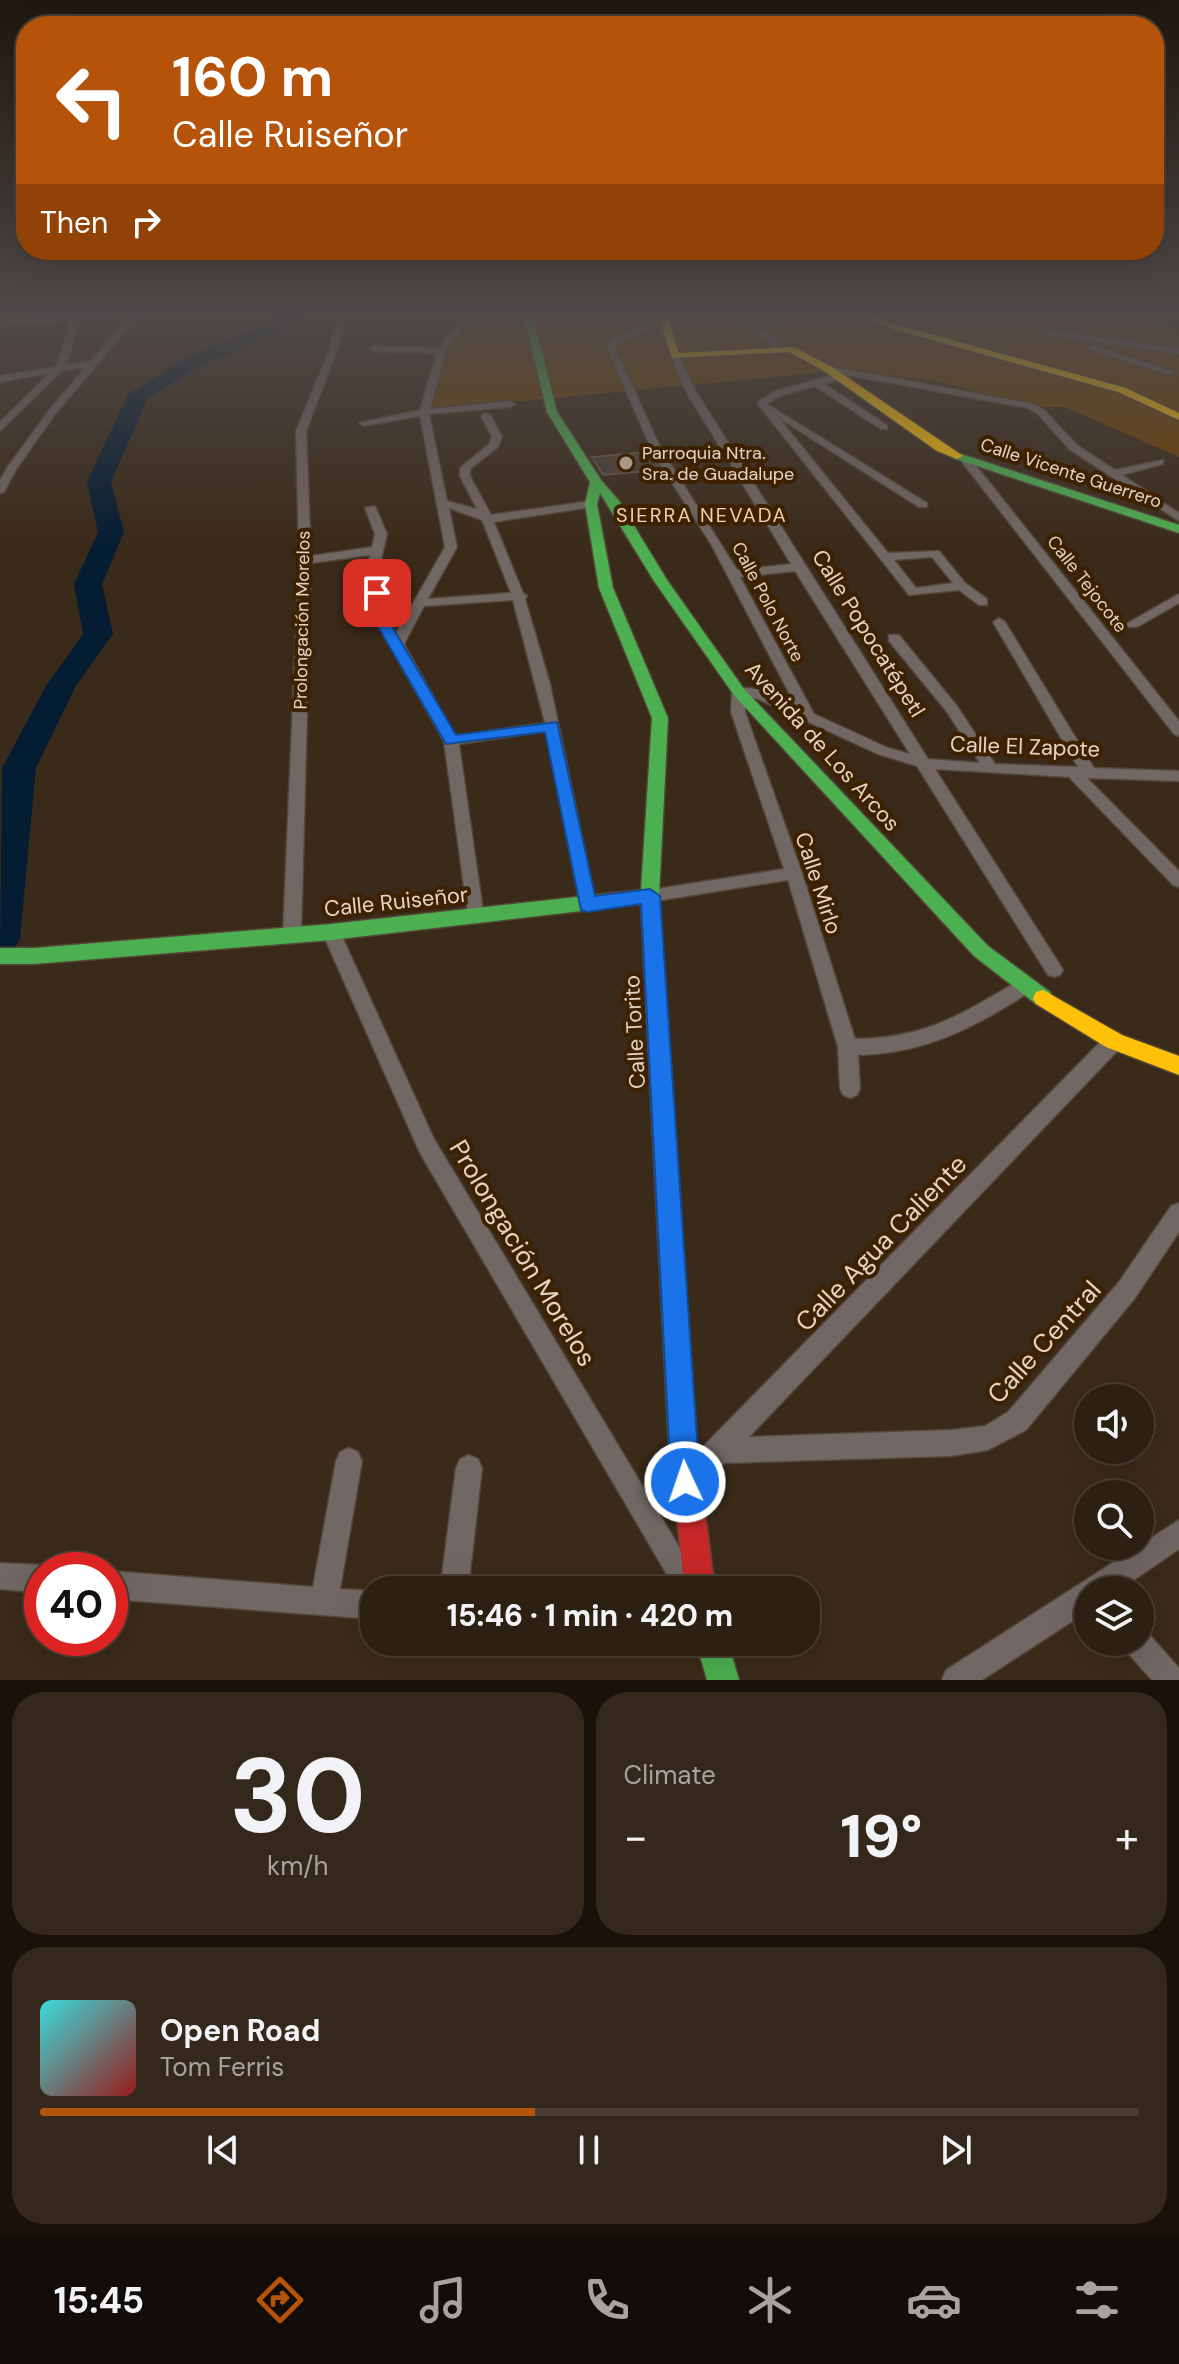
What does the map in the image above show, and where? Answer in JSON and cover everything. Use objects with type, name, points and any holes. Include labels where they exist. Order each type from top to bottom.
[{"type":"main road","name":"Avenida de Los Arcos","points":[[547,390],[552,412],[596,482],[613,501],[661,581],[739,692],[971,941],[1024,986],[1114,1041],[1179,1066]]},
{"type":"main road","name":"Calle Vicente Guerrero","points":[[849,390],[941,449],[966,460],[1179,529]]},
{"type":"main road","points":[[1123,390],[1179,417]]},
{"type":"main road","name":"Calle Torito","points":[[596,482],[591,504],[606,588],[660,718],[650,896],[685,1482],[698,1576]]},
{"type":"main road","name":"Calle Ruiseñor","points":[[0,956],[34,956],[331,932],[650,896]]},
{"type":"main road","points":[[716,1656],[723,1680]]},
{"type":"street","points":[[0,428],[38,390]]},
{"type":"street","points":[[0,490],[12,468],[71,390]]},
{"type":"street","name":"Prolongación Morelos","points":[[292,935],[305,560],[301,431],[317,390]]},
{"type":"street","points":[[397,644],[451,547],[424,412],[430,390]]},
{"type":"street","name":"Calle Polo Norte","points":[[630,390],[659,455],[717,544],[810,719]]},
{"type":"street","name":"Calle Popocatépetl","points":[[690,390],[1054,970]]},
{"type":"street","points":[[762,403],[772,394],[784,390]]},
{"type":"street","points":[[843,390],[884,427]]},
{"type":"street","points":[[922,390],[1031,406],[1041,412],[1073,447],[1179,518]]},
{"type":"street","points":[[762,403],[923,505]]},
{"type":"street","points":[[762,403],[913,592],[961,586]]},
{"type":"street","points":[[364,423],[424,412],[510,404]]},
{"type":"street","points":[[486,416],[497,437],[494,445],[465,468],[465,476],[490,519],[521,596],[552,726],[588,905]]},
{"type":"street","points":[[659,455],[727,450]]},
{"type":"street","name":"Calle Tejocote","points":[[966,460],[1179,731]]},
{"type":"street","points":[[1114,474],[1159,462]]},
{"type":"street","points":[[443,504],[462,507],[490,519],[591,504]]},
{"type":"street","points":[[371,508],[381,534],[373,568],[380,618],[451,741],[475,918]]},
{"type":"street","points":[[305,560],[379,550]]},
{"type":"street","points":[[886,557],[935,553],[961,586],[983,602]]},
{"type":"street","points":[[731,574],[799,567]]},
{"type":"street","points":[[419,603],[521,596]]},
{"type":"street","points":[[1132,624],[1179,598]]},
{"type":"street","points":[[999,622],[1088,771]]},
{"type":"street","points":[[894,638],[952,709],[991,769]]},
{"type":"street","name":"Calle El Zapote","points":[[739,692],[761,695],[883,751],[923,763],[991,769],[1179,776]]},
{"type":"street","name":"Calle Mirlo","points":[[739,692],[738,712],[794,873],[848,1047],[850,1089]]},
{"type":"street","points":[[451,741],[552,726]]},
{"type":"street","points":[[1071,770],[1179,881]]},
{"type":"street","name":"Calle Ruiseñor","points":[[650,896],[794,873]]},
{"type":"street","name":"Prolongación Morelos","points":[[331,932],[427,1146],[683,1576]]},
{"type":"street","points":[[848,1047],[884,1047],[917,1042],[947,1032],[1024,986]]},
{"type":"street","name":"Calle Agua Caliente","points":[[685,1482],[719,1451],[1114,1041]]},
{"type":"street","name":"Calle Central","points":[[719,1451],[951,1443],[988,1438],[1017,1421],[1127,1290],[1179,1213]]},
{"type":"street","points":[[324,1601],[349,1461]]},
{"type":"street","points":[[456,1576],[469,1468]]},
{"type":"street","points":[[1116,1576],[1179,1533]]},
{"type":"street","points":[[0,1576],[24,1578]]},
{"type":"street","points":[[128,1586],[360,1604]]},
{"type":"street","points":[[956,1680],[1074,1604]]},
{"type":"street","points":[[1150,1656],[1171,1680]]},
{"type":"shaded area","points":[[434,390],[634,390],[427,410]]},
{"type":"shaded area","points":[[973,390],[1179,390],[1179,457],[1065,407],[1038,407]]},
{"type":"building","name":"Parroquia Ntra. Sra. de Guadalupe","points":[[649,452],[660,470],[603,475],[592,457]]},
{"type":"waterway","points":[[0,939],[19,768],[61,686],[98,634],[88,584],[111,532],[99,482],[139,394],[145,390]]},
{"type":"traffic: fast","points":[[547,390],[552,412],[596,482],[613,501],[661,581],[739,692],[981,951],[1043,998]]},
{"type":"traffic: fast","points":[[957,456],[1179,529]]},
{"type":"traffic: fast","points":[[596,482],[591,504],[606,588],[660,718],[650,896],[683,1449]]},
{"type":"traffic: fast","points":[[0,956],[34,956],[331,932],[650,896]]},
{"type":"traffic: fast","points":[[716,1656],[723,1680]]},
{"type":"traffic: slow","points":[[858,390],[941,449],[957,456]]},
{"type":"traffic: slow","points":[[1123,390],[1179,417]]},
{"type":"traffic: slow","points":[[1043,998],[1114,1041],[1179,1066]]},
{"type":"traffic: jam","points":[[683,1449],[698,1576]]},
{"type":"place","name":"Parroquia Ntra. Sra. de Guadalupe","points":[[626,463]]},
{"type":"district","name":"SIERRA NEVADA","points":[[702,515]]},
{"type":"route","points":[[377,593],[380,618],[451,741],[552,726],[588,905],[650,896],[685,1482]]}]
